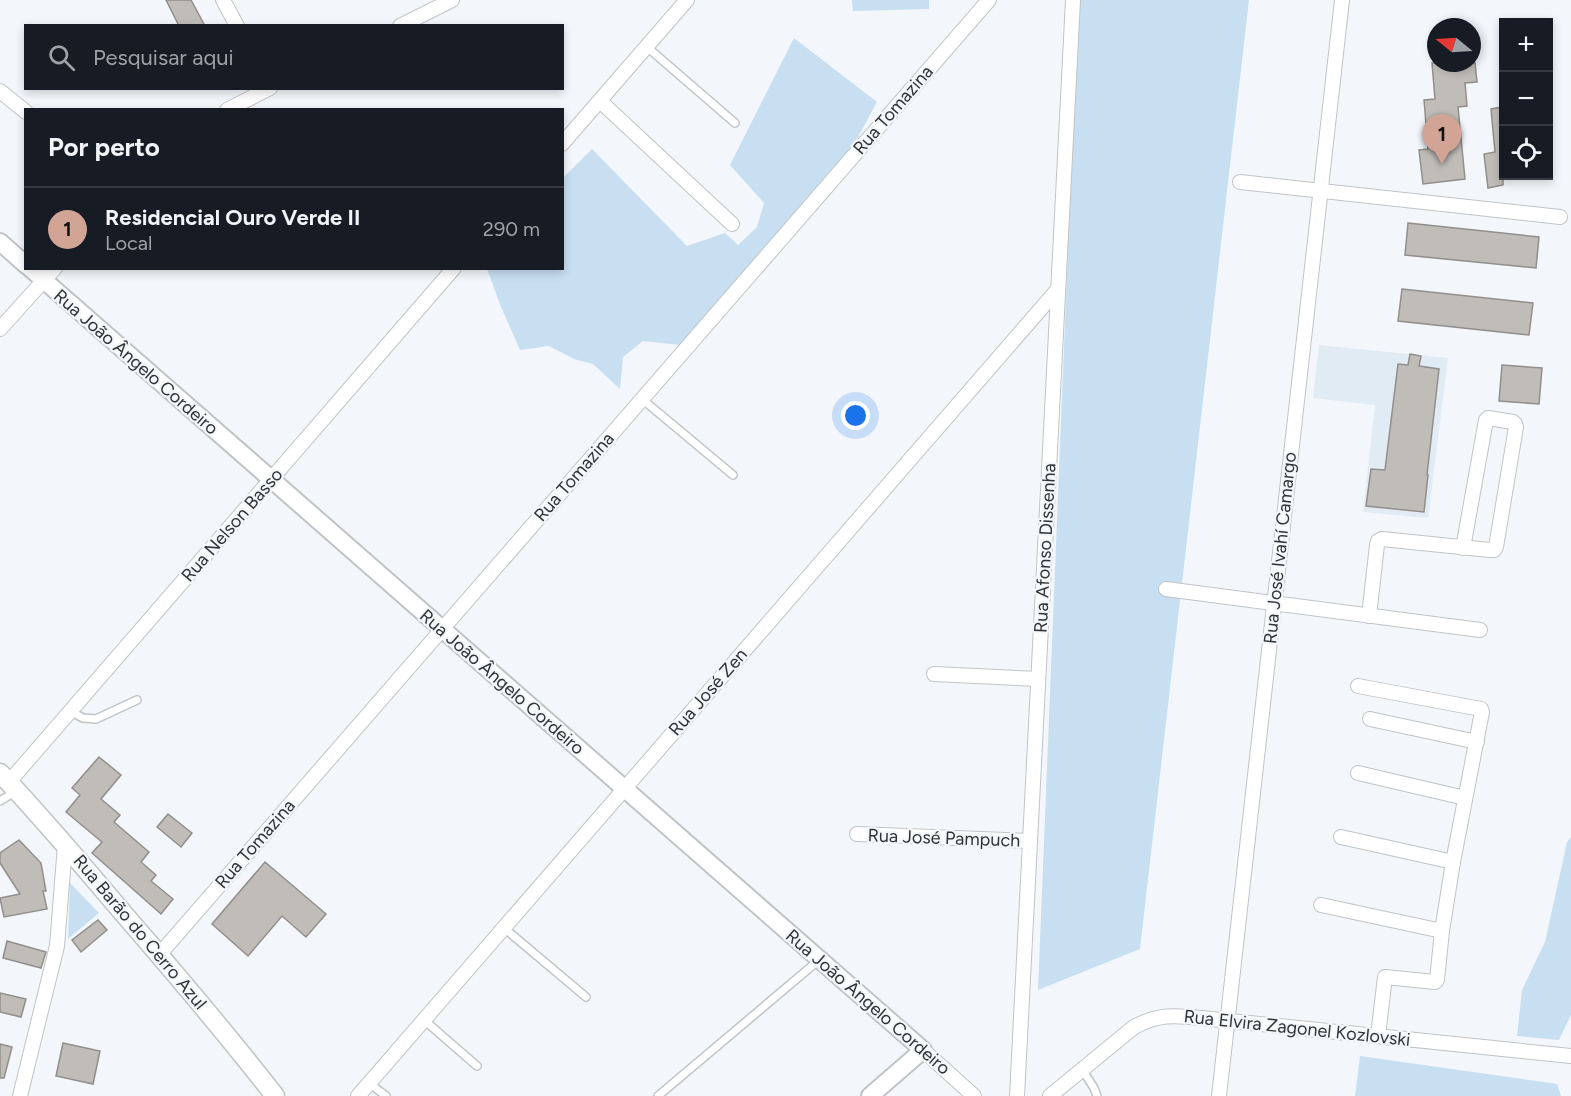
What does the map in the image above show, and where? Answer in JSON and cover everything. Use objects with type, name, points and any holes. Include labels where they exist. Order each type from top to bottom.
[{"type":"main road","name":"Rua Barão do Cerro Azul","points":[[8,782],[159,955],[274,1096]]},
{"type":"street","points":[[223,0],[236,24]]},
{"type":"street","points":[[404,24],[452,0]]},
{"type":"street","points":[[564,142],[687,0]]},
{"type":"street","name":"Rua Tomazina","points":[[159,955],[989,0]]},
{"type":"street","name":"Rua Afonso Dissenha","points":[[1017,1096],[1072,0]]},
{"type":"street","name":"Rua José Ivahí Camargo","points":[[1219,1096],[1342,0]]},
{"type":"street","points":[[230,108],[266,90]]},
{"type":"street","points":[[0,91],[24,110]]},
{"type":"street","points":[[600,101],[732,224]]},
{"type":"street","points":[[1240,182],[1560,217]]},
{"type":"street","points":[[0,242],[24,263]]},
{"type":"street","name":"Rua João Ângelo Cordeiro","points":[[36,270],[50,275],[271,480],[974,1096]]},
{"type":"street","name":"Rua Nelson Basso","points":[[8,782],[452,270]]},
{"type":"street","points":[[0,329],[50,275]]},
{"type":"street","name":"Rua José Zen","points":[[358,1096],[1058,288]]},
{"type":"street","points":[[1369,616],[1378,541],[1382,539],[1463,548],[1494,550],[1516,427],[1513,422],[1488,418],[1486,420],[1463,548]]},
{"type":"street","points":[[1166,589],[1480,630]]},
{"type":"street","points":[[934,674],[1038,679]]},
{"type":"street","points":[[1358,686],[1481,709],[1482,712],[1453,862],[1436,981],[1385,977],[1378,1036]]},
{"type":"street","points":[[1370,719],[1477,742]]},
{"type":"street","points":[[1358,773],[1465,798]]},
{"type":"street","name":"Rua José Pampuch","points":[[857,834],[1030,841]]},
{"type":"street","points":[[1341,837],[1453,862]]},
{"type":"street","points":[[20,1096],[57,946],[65,845]]},
{"type":"street","points":[[1321,905],[1442,932]]},
{"type":"street","name":"Rua Elvira Zagonel Kozlovski","points":[[1050,1096],[1134,1027],[1162,1016],[1178,1015],[1571,1056]]},
{"type":"street","points":[[870,1096],[923,1050]]},
{"type":"lane","points":[[647,47],[735,123]]},
{"type":"lane","points":[[642,399],[733,475]]},
{"type":"lane","points":[[70,711],[83,718],[96,720],[137,700]]},
{"type":"lane","points":[[0,801],[8,782]]},
{"type":"lane","points":[[504,928],[586,997]]},
{"type":"lane","points":[[658,1096],[819,960]]},
{"type":"lane","points":[[424,1020],[477,1066]]},
{"type":"lane","points":[[1082,1070],[1094,1088],[1096,1096]]},
{"type":"lane","points":[[369,1083],[386,1096]]},
{"type":"shaded area","points":[[852,0],[929,0],[929,9],[853,11]]},
{"type":"shaded area","points":[[1078,0],[1249,0],[1140,949],[1038,990]]},
{"type":"shaded area","points":[[794,38],[877,102],[851,150],[680,345],[643,341],[623,357],[620,389],[593,364],[574,359],[549,346],[520,350],[487,270],[564,270],[564,177],[592,149],[687,246],[725,233],[738,245],[757,227],[764,203],[730,165]]},
{"type":"shaded area","points":[[1319,345],[1448,358],[1428,518],[1363,512],[1375,405],[1313,398]]},
{"type":"shaded area","points":[[1571,837],[1571,1015],[1559,1040],[1517,1036],[1522,990],[1545,942],[1567,842]]},
{"type":"shaded area","points":[[70,883],[99,913],[68,939]]},
{"type":"shaded area","points":[[1360,1056],[1557,1084],[1561,1096],[1355,1096]]},
{"type":"building","points":[[166,0],[191,0],[204,24],[178,24]]},
{"type":"building","points":[[1433,72],[1476,72],[1477,82],[1465,83],[1467,106],[1458,107],[1465,179],[1423,184],[1419,150],[1428,149],[1424,100],[1435,99]]},
{"type":"building","points":[[1499,108],[1499,180],[1503,180],[1503,185],[1488,188],[1484,154],[1495,152],[1491,109]]},
{"type":"building","points":[[1408,223],[1539,237],[1536,268],[1405,255]]},
{"type":"building","points":[[1402,289],[1533,303],[1529,335],[1398,321]]},
{"type":"building","points":[[1410,354],[1421,356],[1419,366],[1439,369],[1424,512],[1366,506],[1371,469],[1385,470],[1398,364],[1408,365]]},
{"type":"building","points":[[1502,365],[1542,368],[1539,404],[1499,401]]},
{"type":"building","points":[[99,757],[121,775],[101,799],[120,815],[114,822],[149,852],[141,862],[156,875],[151,881],[173,899],[161,914],[92,853],[102,842],[66,812],[80,795],[72,788]]},
{"type":"building","points":[[168,814],[192,833],[181,847],[157,827]]},
{"type":"building","points":[[19,840],[41,863],[47,909],[4,917],[0,898],[20,894],[0,863],[0,853]]},
{"type":"building","points":[[265,862],[326,914],[306,937],[282,916],[248,956],[212,924]]},
{"type":"building","points":[[98,920],[107,930],[81,952],[72,940]]},
{"type":"building","points":[[7,941],[46,952],[41,968],[3,958]]},
{"type":"building","points":[[0,993],[26,999],[21,1017],[0,1012]]},
{"type":"building","points":[[63,1043],[100,1051],[93,1084],[56,1076]]},
{"type":"building","points":[[0,1044],[12,1047],[4,1078],[0,1078]]},
{"type":"place","name":"Residencial Ouro Verde II","points":[[1442,164]]}]
